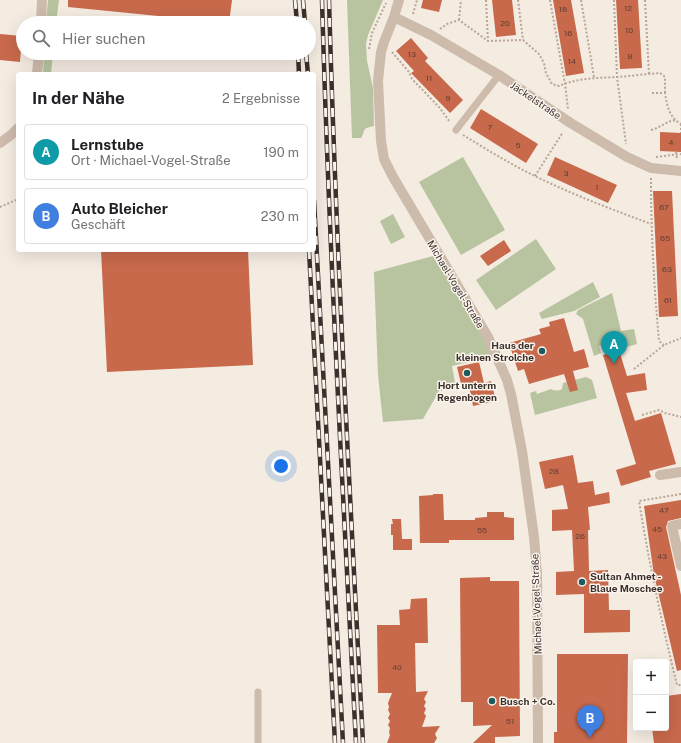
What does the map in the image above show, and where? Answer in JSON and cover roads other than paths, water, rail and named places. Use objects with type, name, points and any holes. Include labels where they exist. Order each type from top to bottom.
[{"type":"street","points":[[41,16],[42,0]]},
{"type":"street","name":"Michael-Vogel-Straße","points":[[399,0],[381,52],[378,81],[380,128],[384,159],[393,177],[488,337],[507,380],[513,401],[522,451],[534,537],[537,574],[538,743]]},
{"type":"street","name":"Jäckelstraße","points":[[394,17],[431,35],[498,75],[569,122],[627,157],[651,168],[681,171]]},
{"type":"street","points":[[38,72],[39,60]]},
{"type":"street","points":[[0,143],[16,130]]},
{"type":"street","points":[[660,476],[681,472]]},
{"type":"street","points":[[681,524],[672,526],[681,566]]},
{"type":"lane","points":[[456,130],[498,75]]},
{"type":"lane","points":[[258,692],[258,743]]},
{"type":"railway","points":[[295,0],[296,16]]},
{"type":"railway","points":[[303,0],[304,16]]},
{"type":"railway","points":[[322,0],[332,279],[356,743]]},
{"type":"railway","points":[[329,0],[339,279],[363,743]]},
{"type":"railway","points":[[298,60],[299,72]]},
{"type":"railway","points":[[307,60],[308,72]]},
{"type":"railway","points":[[316,237],[343,743]]},
{"type":"railway","points":[[309,252],[335,743]]},
{"type":"place","name":"Haus der kleinen Strolche","points":[[542,351]]},
{"type":"place","name":"Lernstube","points":[[614,364]]},
{"type":"place","name":"Hort unterm Regenbogen","points":[[467,373]]},
{"type":"place","name":"Sultan Ahmet - Blaue Moschee","points":[[582,582]]},
{"type":"place","name":"Busch + Co.","points":[[492,701]]},
{"type":"place","name":"Auto Bleicher","points":[[590,738]]}]
